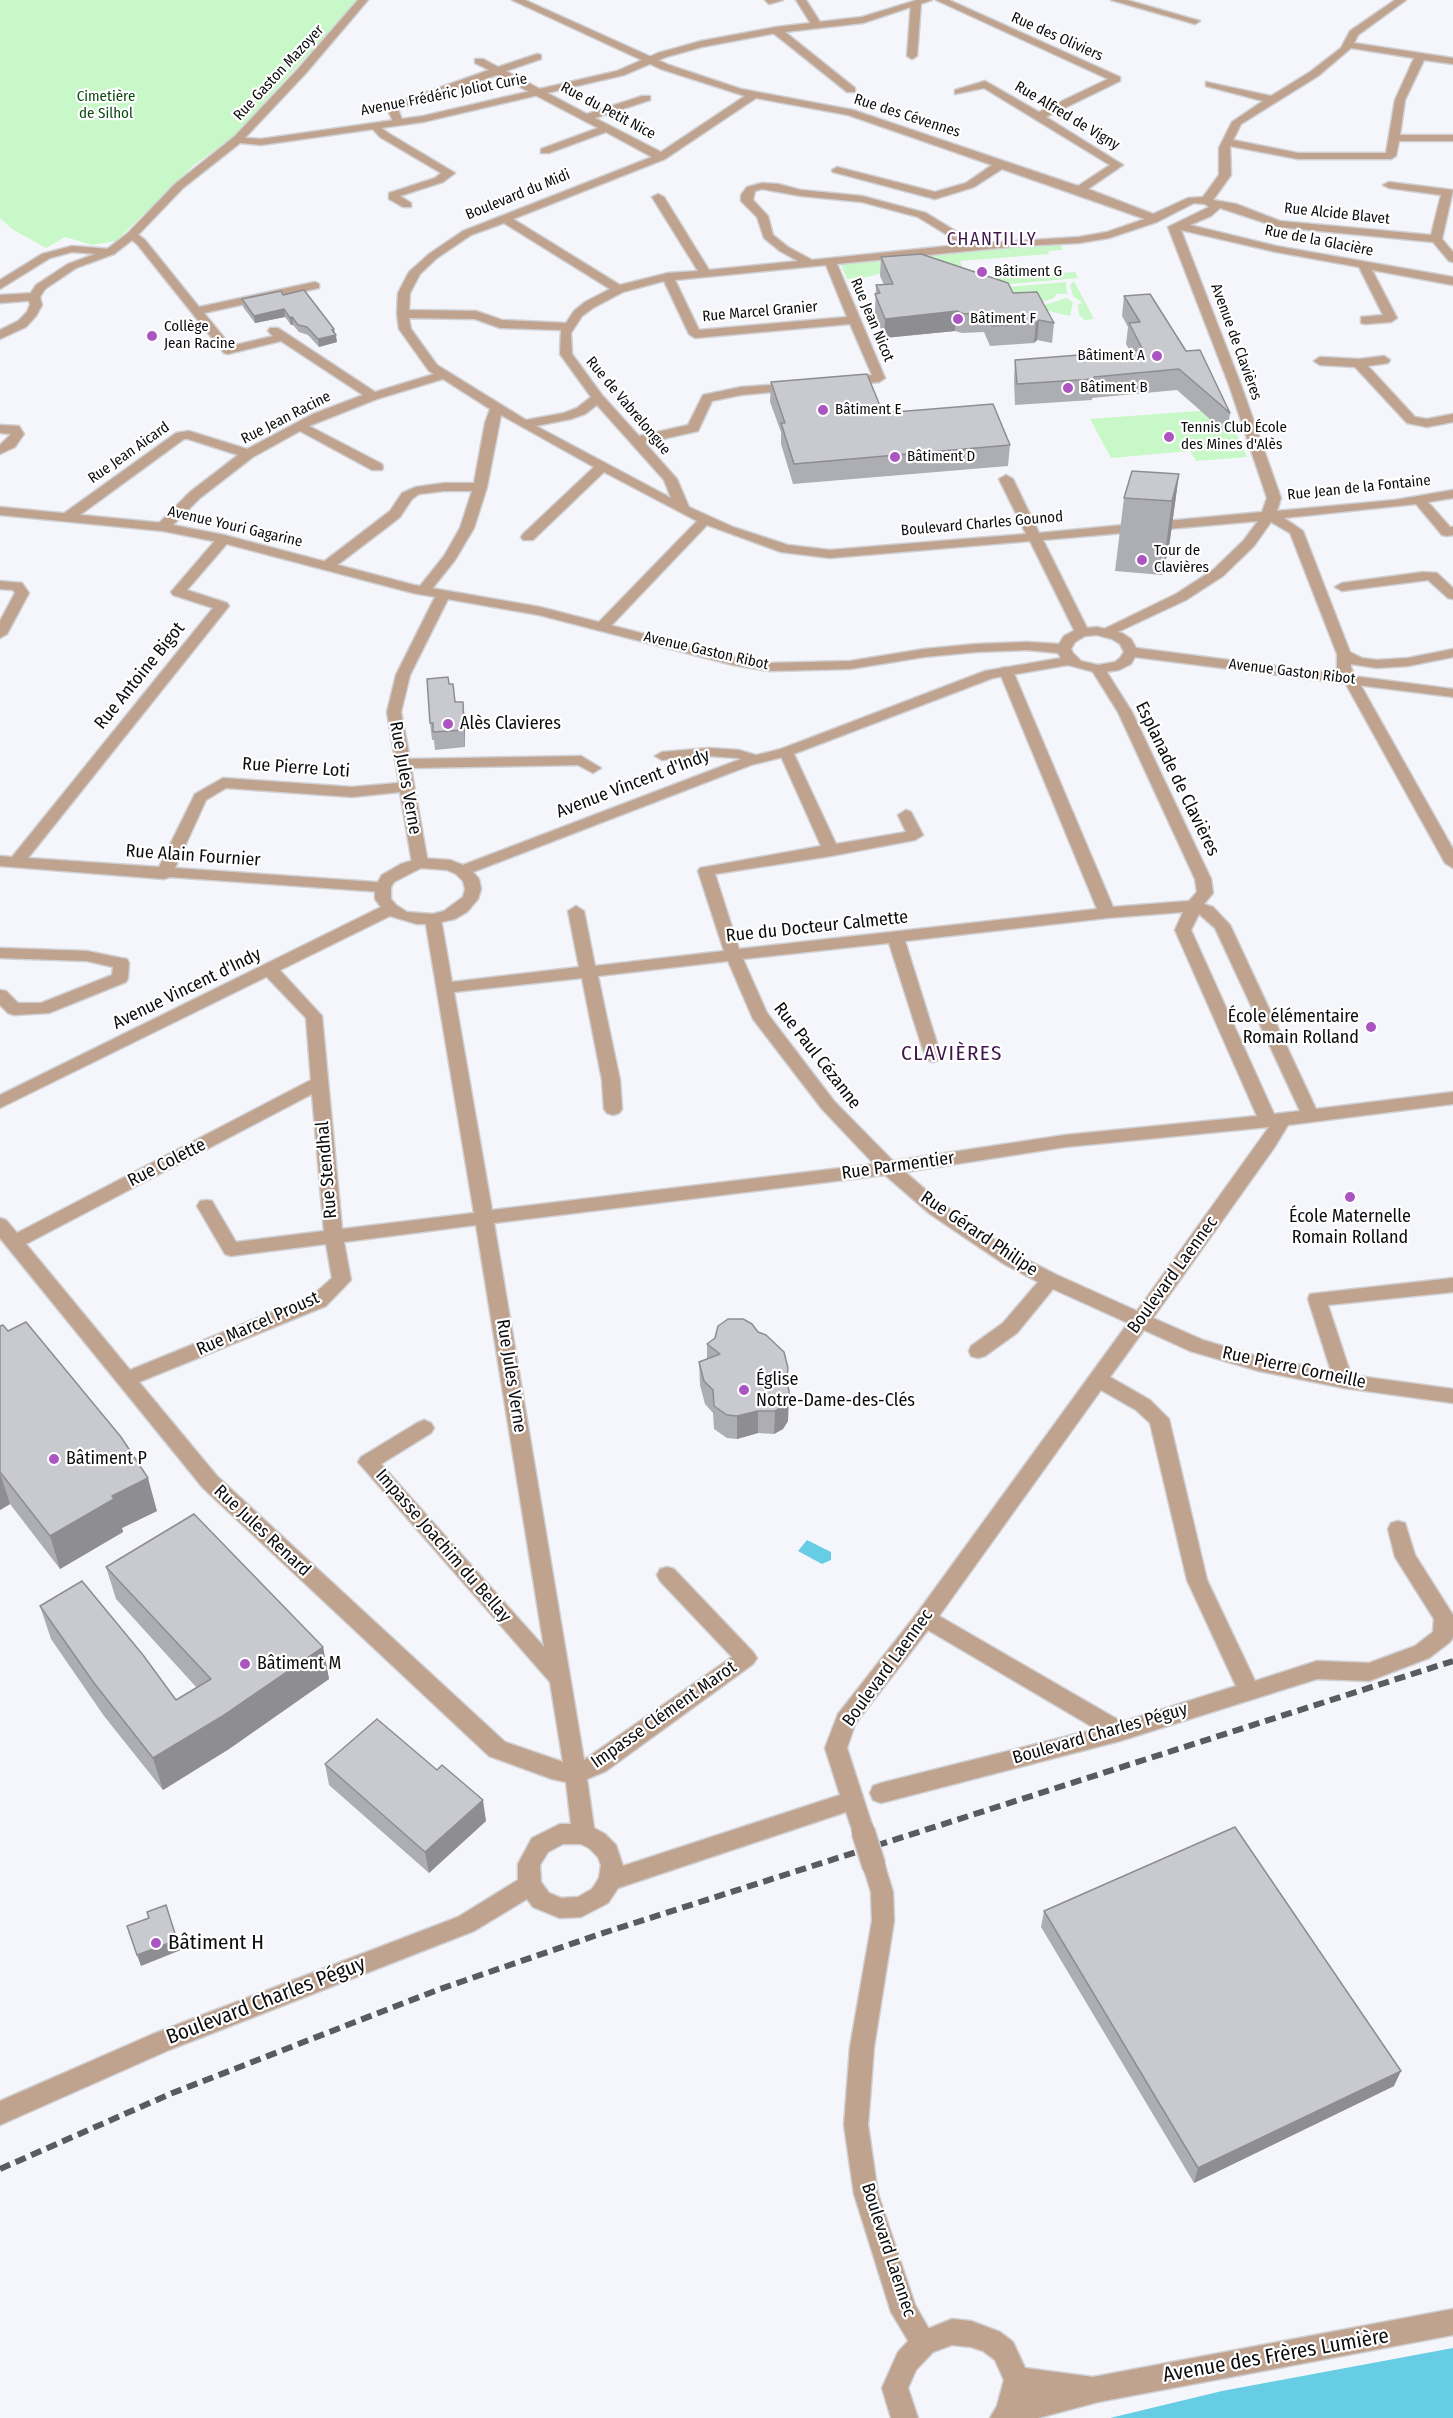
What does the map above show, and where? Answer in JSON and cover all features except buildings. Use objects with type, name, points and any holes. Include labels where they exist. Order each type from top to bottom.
[{"type":"street","name":"Rue Gaston Mazoyer","points":[[238,139],[302,71],[363,0]]},
{"type":"street","name":"Rue des Cévennes","points":[[517,0],[647,61],[739,93],[849,112],[880,121],[1000,165],[1079,190],[1153,219]]},
{"type":"street","points":[[801,0],[817,25]]},
{"type":"street","name":"Avenue Frédéric Joliot Curie","points":[[238,139],[261,142],[398,122],[620,73],[647,61],[701,44],[776,30],[863,20],[927,0]]},
{"type":"street","name":"Rue des Oliviers","points":[[941,0],[1116,79],[1040,116]]},
{"type":"street","points":[[1116,0],[1195,21]]},
{"type":"street","points":[[1168,13],[1172,0]]},
{"type":"street","points":[[1209,202],[1225,175],[1224,148],[1237,122],[1314,74],[1345,50],[1354,33],[1401,0]]},
{"type":"street","points":[[912,57],[916,3]]},
{"type":"street","points":[[776,30],[851,90]]},
{"type":"street","points":[[1348,45],[1453,61]]},
{"type":"street","points":[[1227,142],[1298,156],[1392,156],[1400,100],[1420,56]]},
{"type":"street","points":[[398,122],[392,108],[537,57]]},
{"type":"street","name":"Rue du Petit Nice","points":[[479,61],[661,157]]},
{"type":"street","name":"Rue Alfred de Vigny","points":[[959,92],[985,84],[1118,165],[1079,190]]},
{"type":"street","points":[[1210,84],[1272,100]]},
{"type":"street","name":"Boulevard du Midi","points":[[403,314],[404,293],[415,272],[433,256],[467,233],[661,157],[754,95]]},
{"type":"street","points":[[587,117],[646,98]]},
{"type":"street","points":[[375,126],[384,135],[449,173],[439,180],[393,195],[407,205]]},
{"type":"street","points":[[545,151],[608,128]]},
{"type":"street","points":[[1396,138],[1453,138]]},
{"type":"street","points":[[0,335],[22,324],[32,313],[36,305],[34,297],[40,287],[72,266],[110,252],[132,235],[179,186],[238,139]]},
{"type":"street","points":[[837,170],[935,196],[970,185],[1000,165]]},
{"type":"street","points":[[1389,185],[1450,193],[1436,239],[1453,259]]},
{"type":"street","points":[[812,264],[784,249],[768,236],[762,216],[747,201],[747,195],[751,189],[762,186],[777,187],[801,193],[862,199],[922,214],[953,234],[967,248]]},
{"type":"street","points":[[658,197],[706,274]]},
{"type":"street","points":[[603,626],[705,520],[524,424],[444,375],[434,368],[405,329],[403,314],[477,315],[500,324],[568,327],[589,305],[619,289],[668,277],[967,248],[1079,240],[1109,235],[1153,219],[1192,200],[1209,202],[1215,208],[1177,227]]},
{"type":"street","name":"Rue Alcide Blavet","points":[[1209,202],[1232,207],[1278,224],[1436,239]]},
{"type":"street","points":[[504,218],[619,289]]},
{"type":"street","name":"Rue de la Glacière","points":[[1153,219],[1177,227],[1264,246],[1453,281]]},
{"type":"street","name":"Avenue de Clavières","points":[[1107,633],[1181,597],[1218,573],[1249,543],[1274,498],[1177,227]]},
{"type":"street","points":[[132,235],[141,242],[220,340],[269,328],[373,396]]},
{"type":"street","points":[[0,285],[46,256],[72,249],[110,252]]},
{"type":"street","name":"Rue Jean Nicot","points":[[830,262],[879,378],[833,382]]},
{"type":"street","points":[[1363,264],[1391,318],[1365,320]]},
{"type":"street","name":"Rue Marcel Granier","points":[[668,277],[694,334],[854,320]]},
{"type":"street","points":[[195,311],[315,286]]},
{"type":"street","points":[[1,298],[34,297]]},
{"type":"street","name":"Rue de Vabrelongue","points":[[568,327],[565,333],[566,354],[598,398],[670,480],[683,509]]},
{"type":"street","points":[[1320,361],[1359,363],[1384,360]]},
{"type":"street","points":[[1359,363],[1411,420],[1427,423],[1453,418]]},
{"type":"street","name":"Rue Jean Racine","points":[[163,527],[195,495],[248,454],[299,426],[325,413],[373,396],[444,375]]},
{"type":"street","points":[[636,441],[693,428],[707,398],[741,391],[810,384]]},
{"type":"street","points":[[524,424],[567,416],[580,411],[598,398]]},
{"type":"street","points":[[423,591],[450,556],[466,528],[480,487],[491,423],[497,408]]},
{"type":"street","points":[[299,426],[376,466]]},
{"type":"street","points":[[0,429],[14,429],[18,434],[10,444],[0,450]]},
{"type":"street","name":"Rue Jean Aicard","points":[[68,517],[181,436],[189,435],[248,454]]},
{"type":"street","points":[[528,537],[602,466]]},
{"type":"street","points":[[1006,479],[1082,632]]},
{"type":"street","points":[[327,566],[395,514],[407,496],[416,491],[444,487],[480,487]]},
{"type":"street","name":"Rue Jean de la Fontaine","points":[[1267,514],[1395,504],[1453,494]]},
{"type":"street","points":[[1419,500],[1447,532],[1453,531]]},
{"type":"street","name":"Avenue Youri Gagarine","points":[[0,510],[163,527],[224,539],[423,591]]},
{"type":"street","points":[[1267,514],[1296,531],[1344,654],[1344,668],[1354,680],[1453,863]]},
{"type":"street","name":"Boulevard Charles Gounod","points":[[705,520],[738,534],[786,549],[830,554],[1267,514]]},
{"type":"street","name":"Rue Antoine Bigot","points":[[8,862],[222,606],[178,592],[224,539]]},
{"type":"street","points":[[1342,587],[1432,576],[1453,595]]},
{"type":"street","points":[[0,585],[17,586],[22,593],[0,634]]},
{"type":"street","name":"Avenue Gaston Ribot","points":[[423,591],[540,611],[733,661],[769,667],[850,665],[924,653],[976,648],[1027,646],[1067,655]]},
{"type":"street","name":"Rue Jules Verne","points":[[420,863],[394,712],[397,692],[424,630],[443,596]]},
{"type":"street","points":[[1082,632],[1107,633],[1126,642],[1131,652],[1126,661],[1119,666],[1098,669],[1083,667],[1067,655],[1069,639],[1082,632]]},
{"type":"street","name":"Avenue Gaston Ribot","points":[[1131,652],[1453,693]]},
{"type":"street","points":[[1344,654],[1359,662],[1387,663],[1408,662],[1453,653]]},
{"type":"street","name":"Avenue Vincent d'Indy","points":[[466,875],[754,759],[786,752],[990,674],[1067,655]]},
{"type":"street","points":[[1394,685],[1394,673],[1408,662]]},
{"type":"street","points":[[1354,680],[1365,672],[1387,663]]},
{"type":"street","name":"Esplanade de Clavières","points":[[1098,669],[1125,712],[1203,879],[1205,893],[1194,906],[1183,930],[1275,1120]]},
{"type":"street","points":[[1006,671],[1107,913]]},
{"type":"street","points":[[662,756],[709,752],[739,754],[754,759]]},
{"type":"street","points":[[786,752],[831,851],[915,836],[906,815]]},
{"type":"street","name":"Avenue Vincent d'Indy","points":[[466,875],[755,770],[786,752]]},
{"type":"street","points":[[402,764],[581,760],[593,768]]},
{"type":"street","name":"Rue Pierre Loti","points":[[164,874],[200,796],[223,783],[352,792],[406,787]]},
{"type":"street","name":"Rue Paul Cézanne","points":[[831,851],[703,863],[734,956],[759,1015],[828,1105],[889,1168]]},
{"type":"street","name":"Rue Alain Fournier","points":[[8,862],[383,888]]},
{"type":"street","points":[[420,863],[450,865],[466,875],[473,889],[466,904],[448,915],[433,919],[402,916],[390,909],[383,899],[383,888],[396,872],[420,863]]},
{"type":"street","points":[[1194,906],[1207,911],[1222,925],[1311,1116]]},
{"type":"street","name":"Rue du Docteur Calmette","points":[[445,988],[1107,913],[1194,906]]},
{"type":"street","name":"Avenue Vincent d'Indy","points":[[0,1102],[390,909]]},
{"type":"street","points":[[576,911],[611,1080],[613,1109]]},
{"type":"street","name":"Rue Jules Verne","points":[[433,919],[561,1680],[583,1834]]},
{"type":"street","points":[[896,938],[933,1056]]},
{"type":"street","points":[[0,953],[87,956],[122,963],[120,978],[43,1009],[14,1009],[0,994]]},
{"type":"street","name":"Rue Stendhal","points":[[270,970],[314,1016],[333,1234],[484,1218]]},
{"type":"street","name":"Rue Colette","points":[[14,1242],[320,1083]]},
{"type":"street","name":"Rue Parmentier","points":[[484,1218],[889,1168],[1065,1142],[1311,1116],[1453,1098]]},
{"type":"street","name":"Boulevard Laennec","points":[[924,2343],[904,2312],[866,2194],[856,2126],[862,2047],[883,1921],[882,1892],[836,1748],[846,1720],[925,1618],[1268,1144],[1275,1120]]},
{"type":"street","name":"Rue Gérard Philipe","points":[[889,1168],[936,1209],[1010,1259],[1050,1280],[1141,1320]]},
{"type":"street","points":[[206,1206],[231,1249],[333,1234]]},
{"type":"street","name":"Rue Jules Renard","points":[[0,1225],[210,1482],[496,1749],[552,1770],[576,1774]]},
{"type":"street","name":"Rue Marcel Proust","points":[[127,1379],[319,1301],[342,1280],[333,1234]]},
{"type":"street","points":[[978,1351],[1010,1328],[1050,1280]]},
{"type":"street","points":[[1344,1381],[1317,1299],[1453,1285]]},
{"type":"street","name":"Rue Pierre Corneille","points":[[1141,1320],[1197,1346],[1258,1364],[1344,1381],[1453,1396]]},
{"type":"street","points":[[1098,1379],[1143,1405],[1159,1419],[1197,1580],[1249,1691]]},
{"type":"street","name":"Impasse Joachim du Bellay","points":[[424,1428],[368,1462],[561,1680]]},
{"type":"street","name":"Boulevard Charles Péguy","points":[[881,1792],[1120,1731],[1317,1670],[1369,1672],[1422,1652],[1443,1636],[1444,1618],[1405,1557],[1398,1529]]},
{"type":"street","name":"Impasse Clément Marot","points":[[576,1774],[598,1764],[746,1658],[667,1575]]},
{"type":"street","points":[[925,1618],[1120,1731]]},
{"type":"street","points":[[610,1880],[853,1800]]},
{"type":"street","points":[[560,1834],[583,1834],[597,1841],[608,1852],[612,1865],[610,1880],[600,1896],[581,1907],[560,1908],[541,1900],[530,1885],[529,1864],[540,1845],[560,1834]]},
{"type":"street","name":"Boulevard Charles Péguy","points":[[0,2113],[161,2042],[466,1924],[530,1885]]},
{"type":"street","name":"Avenue des Frères Lumière","points":[[1006,2416],[1098,2389],[1453,2322]]},
{"type":"street","points":[[905,2418],[899,2406],[895,2388],[907,2361],[924,2343],[952,2332],[971,2334],[991,2341],[1004,2351],[1017,2380],[1006,2416]]},
{"type":"street","name":"Avenue des Frères Lumière","points":[[1017,2380],[1098,2389]]},
{"type":"green space","name":"Cimetière de Silhol","points":[[0,0],[358,0],[233,137],[194,165],[116,241],[92,245],[65,237],[46,248],[12,229],[0,218]]},
{"type":"green space","points":[[1060,244],[1063,250],[1048,251],[1049,254],[960,261],[962,267],[889,271],[847,279],[841,265],[961,251]]},
{"type":"green space","points":[[1075,272],[1078,278],[989,286],[985,279]]},
{"type":"green space","points":[[1074,281],[1094,319],[1085,320],[1079,315],[1078,304],[1083,303],[1073,296],[1070,285]]},
{"type":"green space","points":[[1066,282],[1067,294],[1056,294],[1054,298],[1029,307],[983,289]]},
{"type":"green space","points":[[1066,298],[1073,302],[1070,316],[1036,308]]},
{"type":"green space","name":"Tennis Club École des Mines d'Alès","points":[[1225,409],[1247,457],[1196,461],[1190,451],[1111,458],[1090,419]]},
{"type":"water","points":[[807,1540],[831,1552],[831,1560],[822,1564],[798,1551]]},
{"type":"water","points":[[1453,2348],[1453,2418],[1110,2418],[1222,2391]]},
{"type":"railway","points":[[0,2169],[170,2094],[440,1989],[600,1934],[1453,1661]]},
{"type":"place","name":"Bâtiment G","points":[[982,272]]},
{"type":"place","name":"Bâtiment F","points":[[958,319]]},
{"type":"place","name":"Collège Jean Racine","points":[[152,336]]},
{"type":"place","name":"Bâtiment A","points":[[1157,356]]},
{"type":"place","name":"Bâtiment B","points":[[1068,388]]},
{"type":"place","name":"Bâtiment E","points":[[823,410]]},
{"type":"place","name":"Tennis Club École des Mines d'Alès","points":[[1169,437]]},
{"type":"place","name":"Bâtiment D","points":[[895,457]]},
{"type":"place","name":"Tour de Clavières","points":[[1142,560]]},
{"type":"place","name":"Alès Clavieres","points":[[448,724]]},
{"type":"place","name":"École élémentaire Romain Rolland","points":[[1371,1027]]},
{"type":"place","name":"École Maternelle Romain Rolland","points":[[1350,1197]]},
{"type":"place","name":"Église Notre-Dame-des-Clés","points":[[744,1390]]},
{"type":"place","name":"Bâtiment P","points":[[54,1459]]},
{"type":"place","name":"Bâtiment M","points":[[245,1664]]},
{"type":"place","name":"Bâtiment H","points":[[156,1943]]},
{"type":"district","name":"CHANTILLY","points":[[992,240]]},
{"type":"district","name":"CLAVIÈRES","points":[[952,1054]]}]
